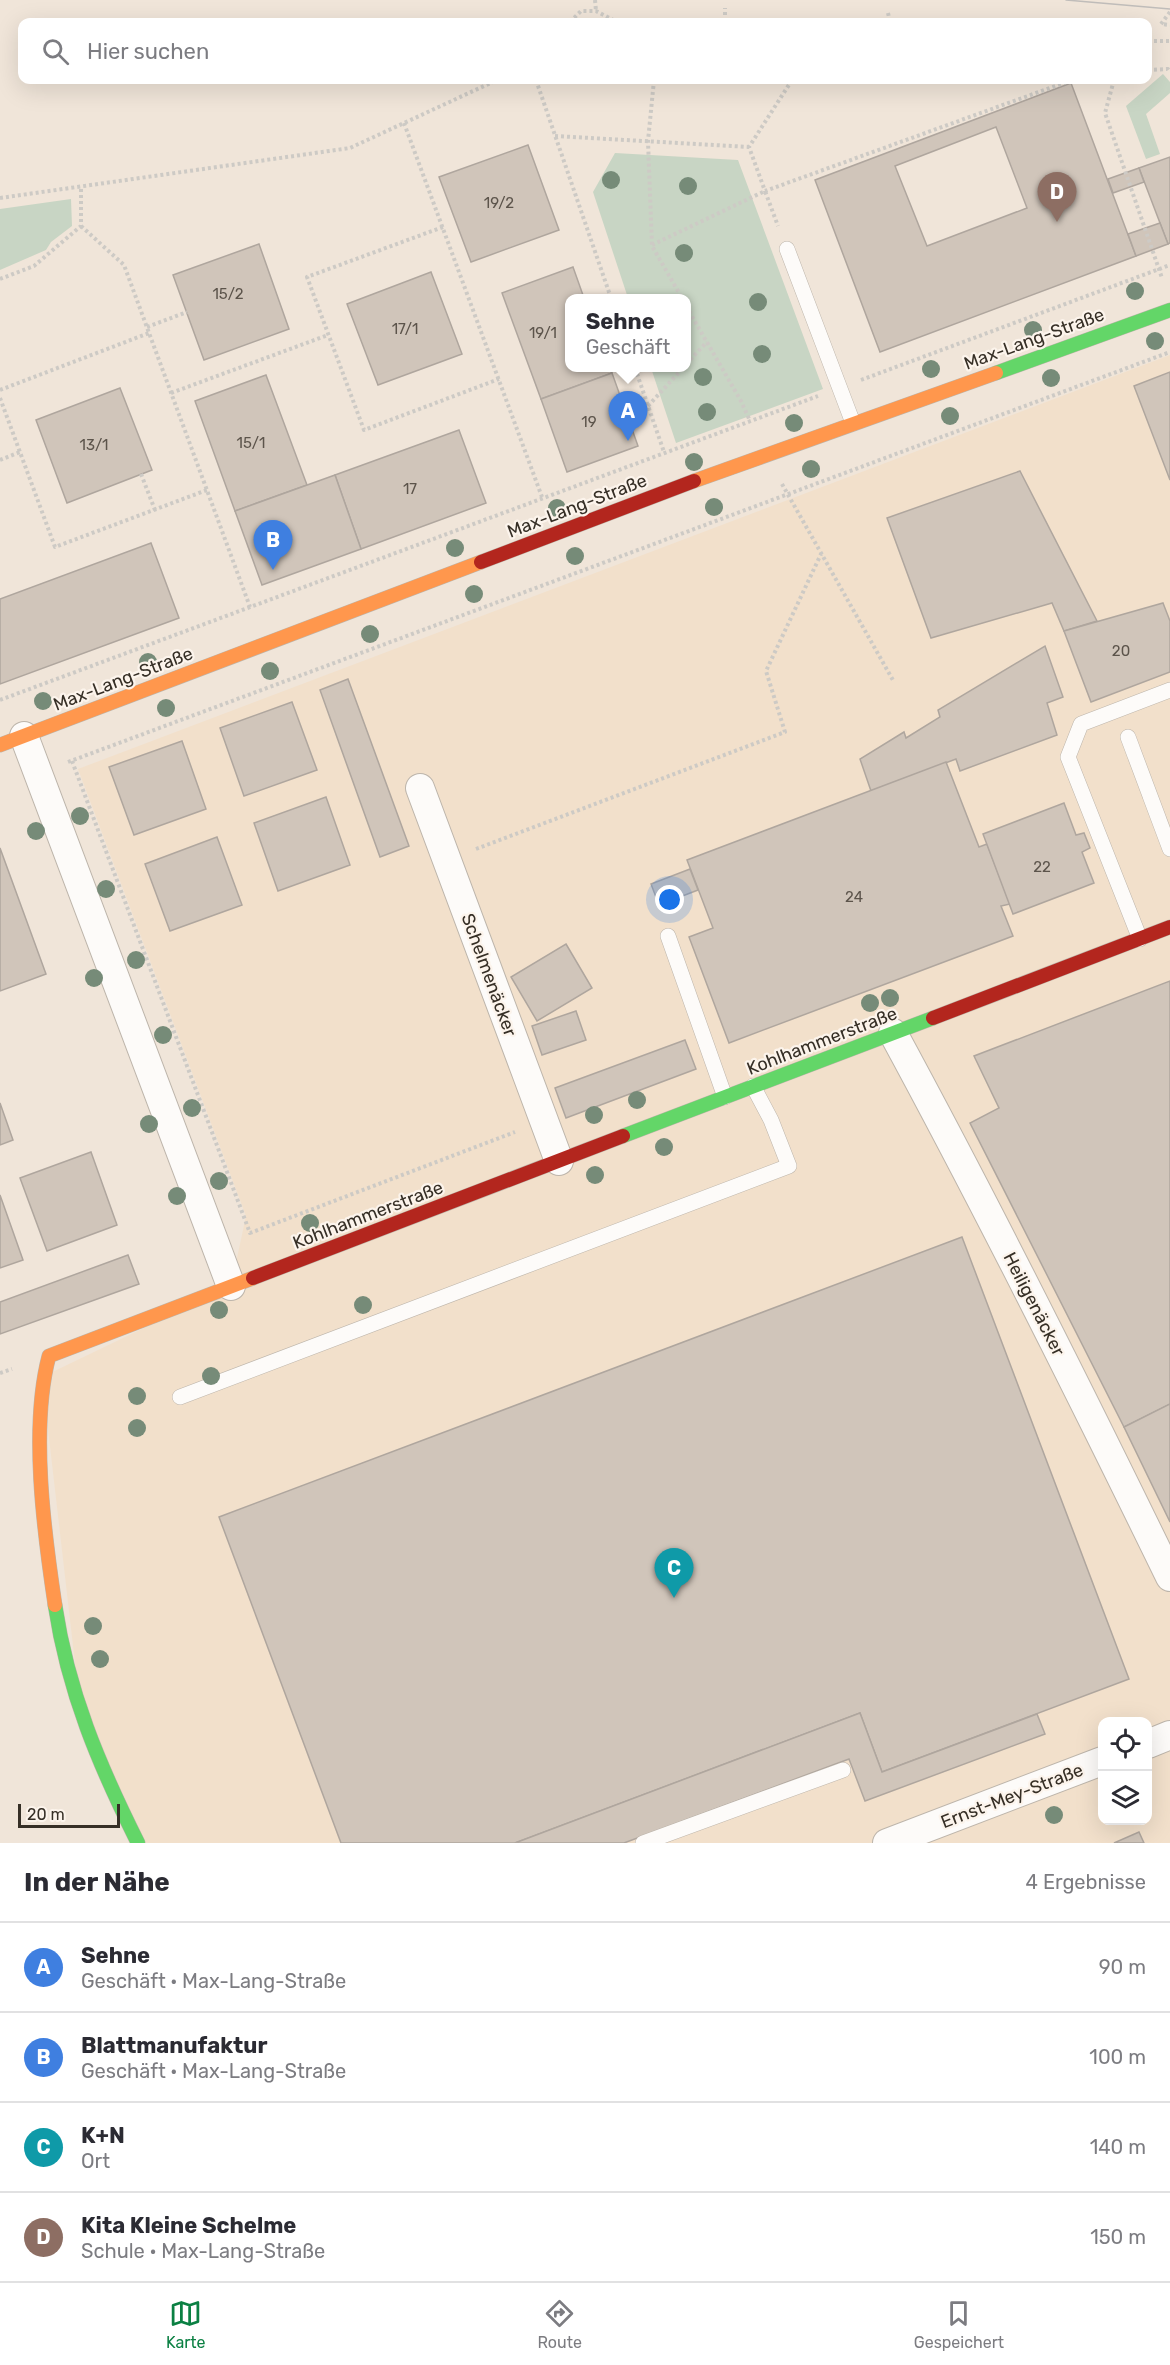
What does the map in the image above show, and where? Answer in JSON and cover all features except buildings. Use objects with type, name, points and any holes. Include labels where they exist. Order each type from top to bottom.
[{"type":"street","name":"Max-Lang-Straße","points":[[12,740],[765,454],[1170,310]]},
{"type":"street","points":[[12,740],[38,774],[231,1286]]},
{"type":"street","name":"Schelmenäcker","points":[[420,789],[559,1161]]},
{"type":"street","name":"Kohlhammerstraße","points":[[138,1843],[94,1752],[81,1715],[62,1637],[51,1574],[44,1502],[39,1398],[42,1377],[49,1356],[1170,927]]},
{"type":"street","name":"Heiligenäcker","points":[[893,1033],[1037,1310],[1170,1577]]},
{"type":"street","points":[[1152,1742],[1170,1735]]},
{"type":"street","name":"Ernst-Mey-Straße","points":[[887,1843],[1098,1763]]},
{"type":"lane","points":[[787,249],[853,423]]},
{"type":"lane","points":[[1140,939],[1068,757],[1080,724],[1170,690]]},
{"type":"lane","points":[[1128,737],[1170,849]]},
{"type":"lane","points":[[668,936],[725,1097]]},
{"type":"lane","points":[[180,1397],[789,1166],[771,1120],[753,1086]]},
{"type":"lane","points":[[643,1843],[675,1838],[843,1770]]},
{"type":"path","points":[[595,0],[596,11]]},
{"type":"path","points":[[724,18],[725,8]]},
{"type":"path","points":[[574,18],[581,11],[596,11],[609,18]]},
{"type":"path","points":[[1170,12],[1161,24],[1170,25]]},
{"type":"path","points":[[888,13],[889,18]]},
{"type":"path","points":[[1152,41],[1170,41]]},
{"type":"path","points":[[1152,70],[1167,69],[1170,72]]},
{"type":"path","points":[[0,198],[350,148],[488,84]]},
{"type":"path","points":[[537,84],[610,294]]},
{"type":"path","points":[[654,84],[648,141],[652,246],[680,294]]},
{"type":"path","points":[[749,147],[789,84]]},
{"type":"path","points":[[652,246],[765,191],[1061,84]]},
{"type":"path","points":[[1113,84],[1105,113],[1166,287]]},
{"type":"path","points":[[404,123],[542,497]]},
{"type":"path","points":[[555,136],[749,147]]},
{"type":"path","points":[[749,147],[787,249]]},
{"type":"path","points":[[81,186],[81,226],[124,265],[250,607]]},
{"type":"path","points":[[0,279],[34,266],[81,226]]},
{"type":"path","points":[[443,227],[307,277],[363,430],[499,379]]},
{"type":"path","points":[[0,700],[542,497],[1170,266]]},
{"type":"path","points":[[147,327],[187,312]]},
{"type":"path","points":[[691,313],[741,401],[765,454],[894,682]]},
{"type":"path","points":[[0,390],[149,333]]},
{"type":"path","points":[[171,393],[328,335]]},
{"type":"path","points":[[691,360],[707,342]]},
{"type":"path","points":[[38,774],[1170,352]]},
{"type":"path","points":[[636,372],[677,487]]},
{"type":"path","points":[[648,406],[679,372]]},
{"type":"path","points":[[0,398],[55,547],[207,490]]},
{"type":"path","points":[[0,460],[20,452]]},
{"type":"path","points":[[141,474],[155,510]]},
{"type":"path","points":[[456,884],[476,849],[786,732],[766,670],[821,554]]},
{"type":"path","points":[[72,761],[250,1233],[544,1121]]},
{"type":"shaded area","points":[[1170,355],[1170,1843],[138,1843],[81,1715],[42,1377],[231,1286],[246,1216],[78,769]]},
{"type":"green space","points":[[1163,74],[1170,82],[1170,93],[1146,114],[1160,154],[1146,159],[1126,106]]},
{"type":"green space","points":[[615,153],[738,160],[823,389],[676,443],[652,372],[691,372],[691,294],[627,294],[593,192]]},
{"type":"green space","points":[[71,199],[72,226],[51,242],[46,250],[0,270],[0,209]]},
{"type":"tram line","points":[[1066,0],[1170,9]]},
{"type":"traffic: fast","points":[[996,373],[1170,310]]},
{"type":"traffic: fast","points":[[623,1136],[933,1018]]},
{"type":"traffic: fast","points":[[55,1605],[68,1668],[87,1727],[110,1785],[138,1843]]},
{"type":"traffic: slow","points":[[694,481],[996,373]]},
{"type":"traffic: slow","points":[[0,745],[481,562]]},
{"type":"traffic: slow","points":[[55,1605],[43,1513],[40,1447],[43,1384],[49,1356],[253,1278]]},
{"type":"traffic: jam","points":[[481,562],[694,481]]},
{"type":"traffic: jam","points":[[933,1018],[1170,927]]},
{"type":"traffic: jam","points":[[253,1278],[623,1136]]},
{"type":"place","name":"Kita Kleine Schelme","points":[[1057,222]]},
{"type":"place","name":"Sehne","points":[[628,441]]},
{"type":"place","name":"Blattmanufaktur","points":[[273,570]]},
{"type":"place","name":"K+N","points":[[674,1598]]}]
